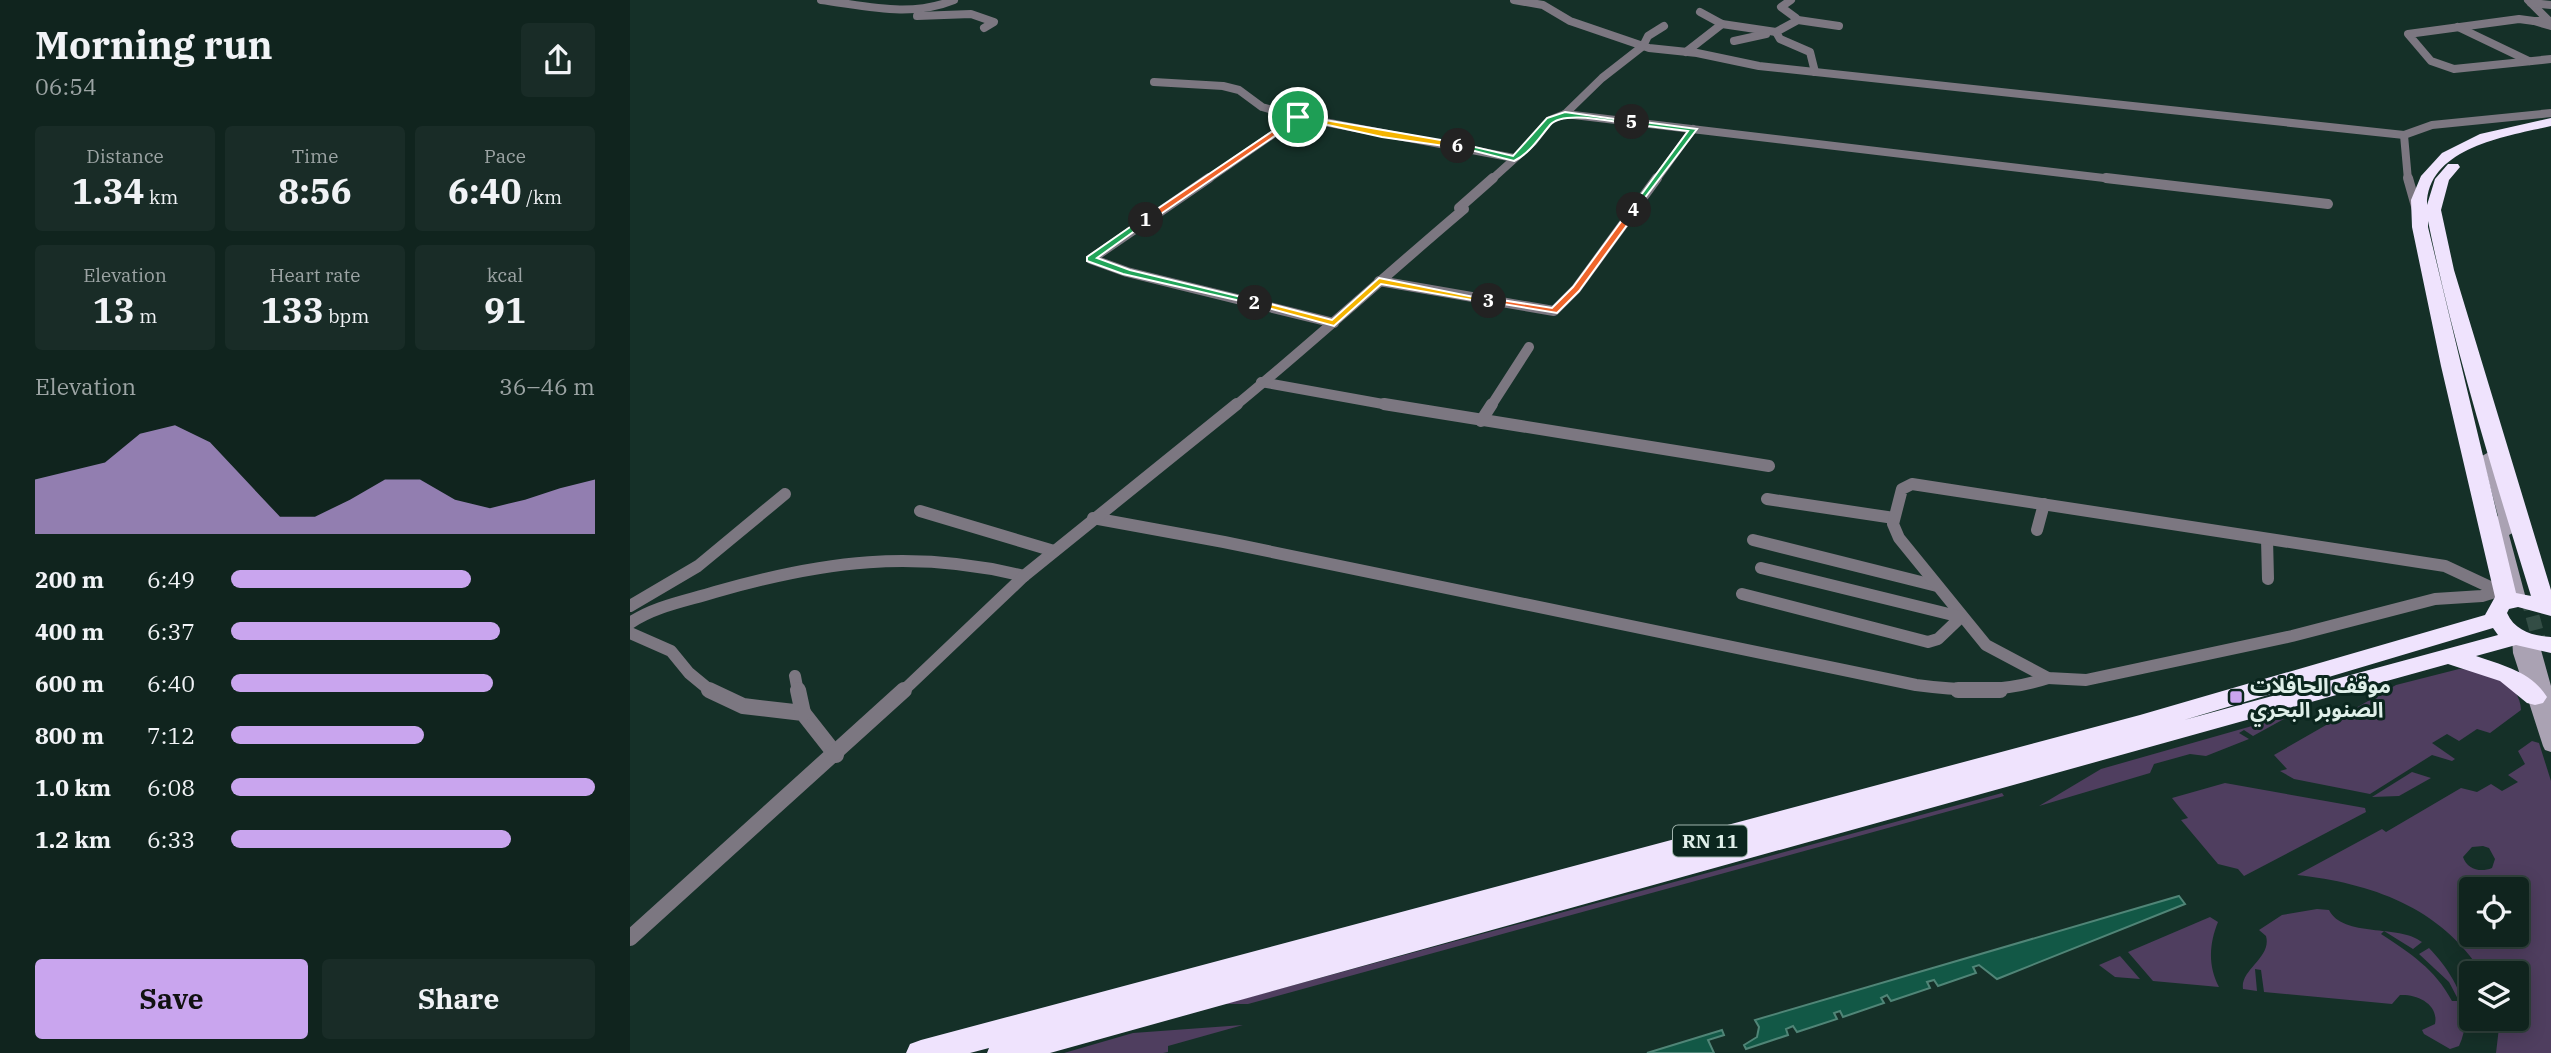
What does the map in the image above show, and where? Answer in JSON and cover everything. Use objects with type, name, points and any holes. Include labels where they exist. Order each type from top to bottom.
[{"type":"highway","points":[[2528,599],[2450,366],[2419,216],[2423,186],[2447,156],[2485,137],[2551,122]]},
{"type":"highway","points":[[2533,644],[2528,599],[2473,369],[2446,270],[2434,210],[2436,194],[2450,170],[2479,149],[2551,129]]},
{"type":"highway","name":"RN 11","points":[[921,1053],[2048,749],[2528,599]]},
{"type":"highway","name":"RN 11","points":[[1002,1053],[2447,656],[2533,644]]},
{"type":"highway","points":[[2447,656],[2491,667],[2546,698]]},
{"type":"street","points":[[821,0],[936,17],[971,14],[994,22],[984,28]]},
{"type":"street","points":[[896,12],[933,8],[954,0]]},
{"type":"street","points":[[1514,0],[1543,5],[1565,19],[1643,46],[1759,66],[2404,135],[2432,125],[2551,113]]},
{"type":"street","points":[[1543,5],[1552,0]]},
{"type":"street","points":[[1791,0],[1781,7],[1796,19]]},
{"type":"street","points":[[2518,0],[2535,21]]},
{"type":"street","points":[[2529,1],[2550,24]]},
{"type":"street","points":[[2529,1],[2551,5]]},
{"type":"street","points":[[1700,12],[1723,24],[1776,32],[1780,38],[1810,52],[1815,72]]},
{"type":"street","points":[[1734,41],[1776,32],[1788,21],[1796,19],[1839,26]]},
{"type":"street","points":[[2550,24],[2519,19],[2408,34],[2431,61],[2454,69],[2551,59]]},
{"type":"street","points":[[1686,52],[1698,40],[1714,33],[1723,24]]},
{"type":"street","points":[[630,938],[836,755],[1024,576],[1334,323],[1462,209],[1533,142],[1550,120],[1565,114],[1602,78],[1643,46],[1647,36],[1664,26]]},
{"type":"street","points":[[2458,27],[2529,61]]},
{"type":"street","points":[[1154,82],[1198,84],[1239,90],[1262,107],[1298,117],[1514,158]]},
{"type":"street","points":[[1181,92],[1198,84]]},
{"type":"street","points":[[1565,114],[2328,204]]},
{"type":"street","points":[[1298,117],[1091,259],[1127,272],[1334,323]]},
{"type":"street","points":[[1379,281],[1554,311],[1576,289],[1693,129]]},
{"type":"street","points":[[2404,135],[2404,168],[2419,216]]},
{"type":"street","points":[[1481,421],[1529,347]]},
{"type":"street","points":[[1261,382],[1481,421],[1769,466]]},
{"type":"street","points":[[2048,678],[1986,645],[1899,538],[1893,524],[1902,489],[1912,484],[2445,566],[2528,599]]},
{"type":"street","points":[[630,606],[698,566],[785,494]]},
{"type":"street","points":[[1767,499],[1894,518]]},
{"type":"street","points":[[2037,530],[2044,504]]},
{"type":"street","points":[[920,511],[1054,551]]},
{"type":"street","points":[[1093,518],[1224,542],[1916,685],[1981,694],[2021,688],[2048,678],[2087,680],[2292,636],[2435,599],[2482,596],[2528,599]]},
{"type":"street","points":[[2267,539],[2267,579]]},
{"type":"street","points":[[1753,540],[1937,586]]},
{"type":"street","points":[[630,623],[645,613],[786,572],[917,560],[962,562],[1024,576]]},
{"type":"street","points":[[1761,568],[1961,617]]},
{"type":"street","points":[[1742,594],[1928,642],[1938,639],[1961,617]]},
{"type":"street","points":[[630,633],[672,652],[689,674],[710,692],[744,709],[803,713]]},
{"type":"street","points":[[2533,644],[2546,698],[2551,746]]},
{"type":"street","points":[[2533,644],[2546,698]]},
{"type":"street","points":[[2533,644],[2546,698]]},
{"type":"street","points":[[796,676],[803,713],[836,755]]},
{"type":"shaded area","points":[[2459,669],[2479,671],[2499,679],[2515,692],[2521,710],[2490,733],[2477,729],[2459,741],[2447,734],[2432,743],[2455,759],[2452,761],[2432,755],[2370,794],[2294,779],[2280,771],[2287,769],[2274,755],[2396,685]]},
{"type":"shaded area","points":[[2291,715],[2253,736],[2244,730],[2239,733],[2249,739],[2206,756],[2190,754],[2154,764],[2150,773],[2039,806],[2101,769]]},
{"type":"shaded area","points":[[2532,741],[2539,743],[2551,781],[2551,1053],[2496,1053],[2499,1031],[2529,1031],[2529,961],[2473,961],[2462,947],[2529,947],[2529,877],[2459,877],[2459,944],[2425,915],[2402,902],[2351,884],[2297,875],[2382,829],[2386,832],[2461,788],[2477,792],[2491,784],[2502,791],[2518,782],[2508,775],[2525,764],[2518,751]],"holes":[[[2472,847],[2489,848],[2495,859],[2492,868],[2474,869],[2463,857]]]},
{"type":"shaded area","points":[[2412,772],[2431,778],[2399,796],[2372,797]]},
{"type":"shaded area","points":[[2225,783],[2365,808],[2366,812],[2244,876],[2238,869],[2218,864],[2181,820],[2188,818],[2172,798]]},
{"type":"shaded area","points":[[2002,793],[2004,796],[1248,1004],[1224,1004]]},
{"type":"shaded area","points":[[2179,896],[2185,904],[1997,979],[1979,965],[1973,967],[1976,973],[1938,986],[1934,980],[1927,982],[1930,988],[1891,1001],[1887,995],[1881,998],[1884,1003],[1843,1017],[1840,1011],[1834,1013],[1837,1019],[1797,1032],[1793,1026],[1786,1029],[1788,1035],[1746,1049],[1744,1045],[1757,1037],[1759,1027],[1755,1020]]},
{"type":"shaded area","points":[[2317,909],[2329,910],[2336,919],[2346,924],[2384,931],[2381,934],[2430,971],[2452,1001],[2459,1001],[2459,1031],[2464,1031],[2459,1046],[2450,1049],[2424,1034],[2422,1030],[2435,1024],[2434,1011],[2420,998],[2413,996],[2400,995],[2392,1004],[2264,992],[2261,970],[2255,969],[2257,991],[2243,989],[2246,975],[2261,957],[2267,944],[2266,936],[2259,930],[2282,915]]},
{"type":"shaded area","points":[[2210,917],[2218,922],[2211,955],[2219,987],[2153,981],[2128,952]]},
{"type":"shaded area","points":[[2384,931],[2400,933],[2422,942],[2413,949]]},
{"type":"shaded area","points":[[2429,948],[2454,981],[2459,1001],[2449,982],[2419,954]]},
{"type":"shaded area","points":[[2120,956],[2140,979],[2115,977],[2099,965]]},
{"type":"shaded area","points":[[1243,1025],[1168,1046],[1168,1052],[1163,1053],[1064,1053],[1133,1033]]},
{"type":"shaded area","points":[[1722,1030],[1724,1035],[1708,1040],[1714,1053],[1647,1053]]},
{"type":"tunnel","points":[[2527,596],[2542,651]]},
{"type":"place","name":"موقف الحافلات الصنوبر البحري","points":[[2236,697]]},
{"type":"route","points":[[1565,114],[1693,129],[1576,289],[1554,311],[1379,281],[1334,323],[1127,272],[1091,259],[1238,155],[1298,117],[1514,158],[1533,142],[1550,120],[1565,114]]}]
